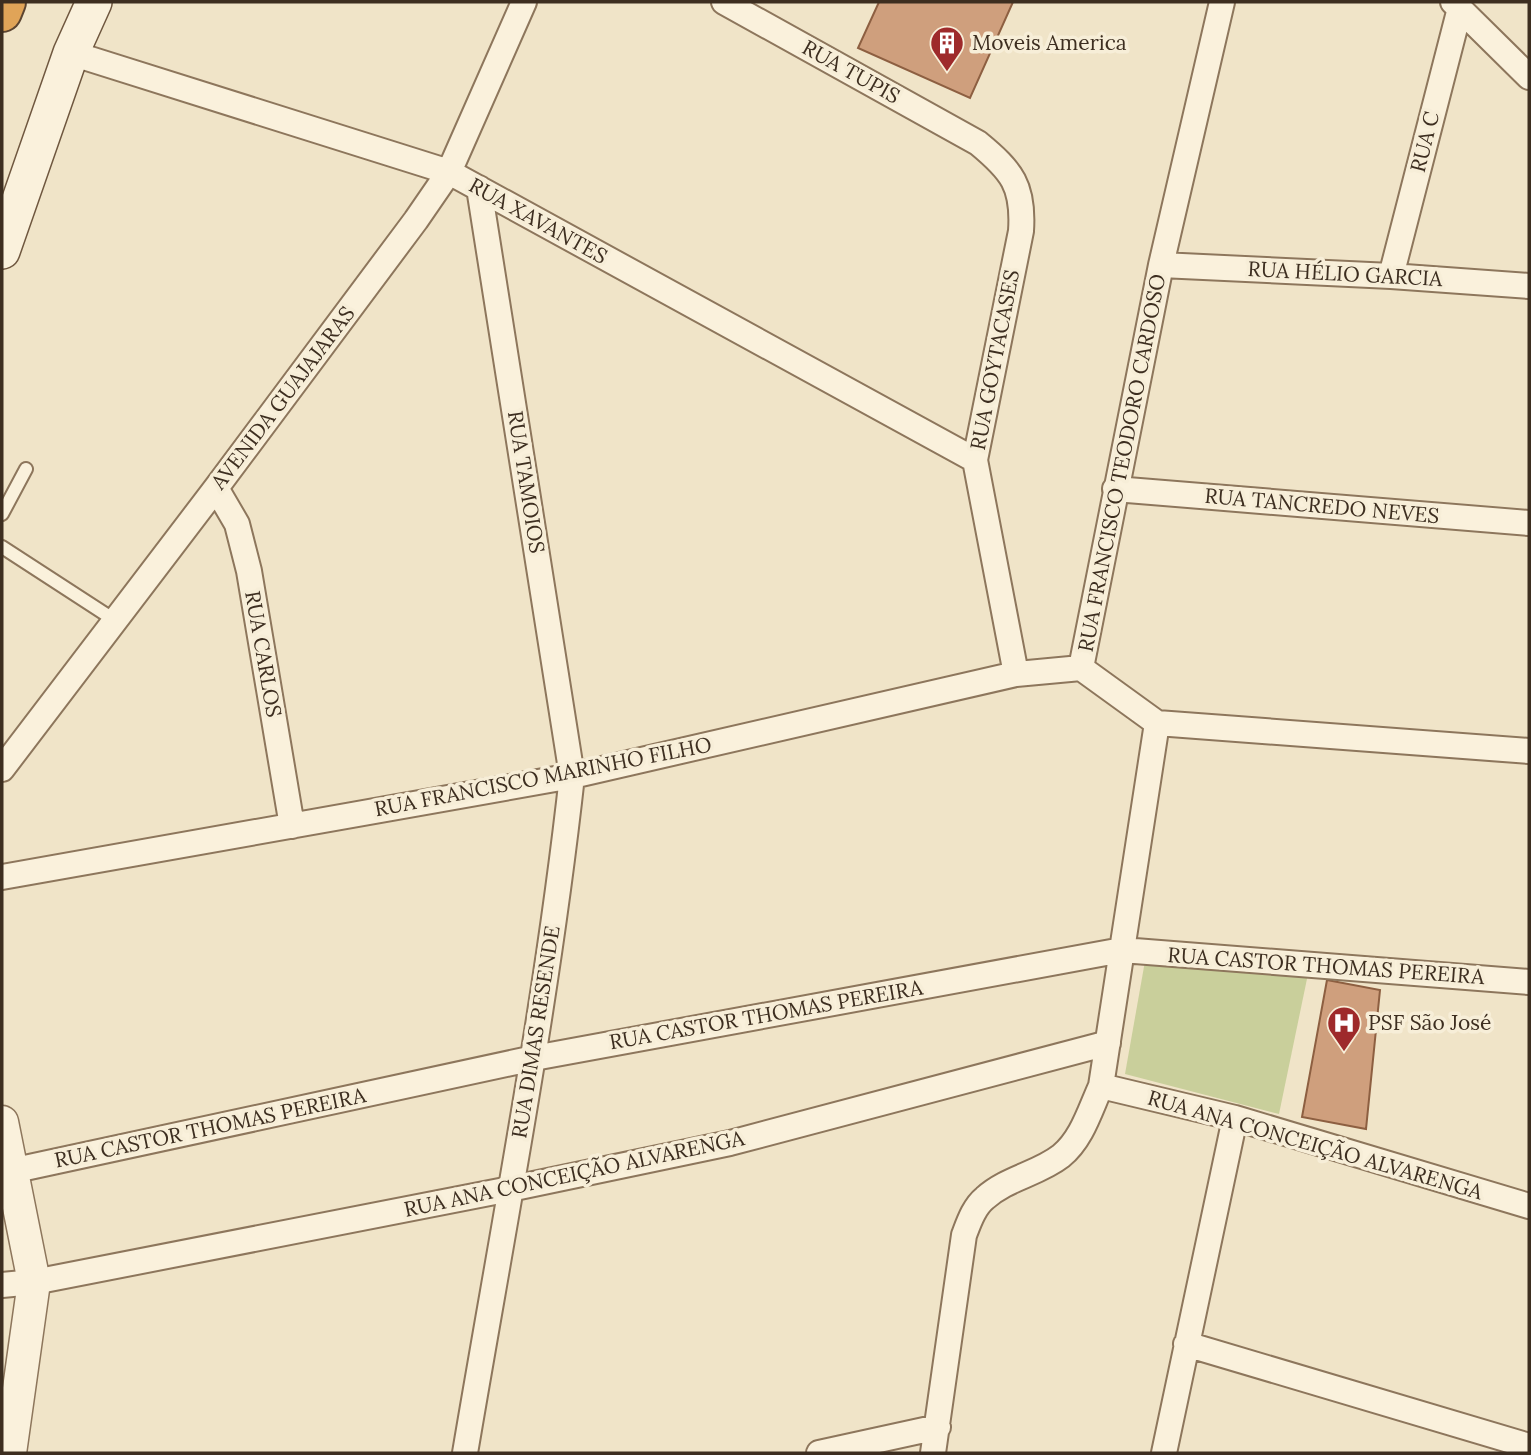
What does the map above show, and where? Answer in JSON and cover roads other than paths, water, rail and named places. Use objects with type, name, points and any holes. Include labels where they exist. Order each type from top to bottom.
[{"type":"highway","points":[[2,12],[6,2]]},
{"type":"main road","points":[[2,251],[71,53],[94,2]]},
{"type":"street","name":"AVENIDA GUAJAJARAS","points":[[2,769],[216,488],[449,172],[524,2]]},
{"type":"street","name":"RUA TUPIS","points":[[724,2],[978,143]]},
{"type":"street","name":"RUA FRANCISCO TEODORO CARDOSO","points":[[1157,723],[1081,668],[1161,265],[1222,2]]},
{"type":"street","points":[[1456,5],[1529,77]]},
{"type":"street","name":"RUA C","points":[[1391,275],[1456,5]]},
{"type":"street","name":"RUA XAVANTES","points":[[71,53],[449,172],[975,460]]},
{"type":"street","name":"RUA GOYTACASES","points":[[978,143],[1010,172],[1019,190],[1022,213],[1021,231],[975,460],[1016,674]]},
{"type":"street","name":"RUA TAMOIOS","points":[[479,188],[572,776]]},
{"type":"street","name":"RUA HÉLIO GARCIA","points":[[1161,265],[1391,275],[1529,286]]},
{"type":"street","name":"RUA CARLOS","points":[[216,488],[237,524],[249,571],[292,825]]},
{"type":"street","name":"RUA TANCREDO NEVES","points":[[1115,489],[1529,523]]},
{"type":"street","name":"RUA FRANCISCO MARINHO FILHO","points":[[2,877],[572,776],[1016,674],[1081,668]]},
{"type":"street","points":[[933,1453],[964,1235],[972,1216],[983,1199],[1003,1185],[1062,1156],[1081,1133],[1101,1086],[1157,723],[1529,751]]},
{"type":"street","name":"RUA DIMAS RESENDE","points":[[465,1453],[534,1058],[563,859],[572,776]]},
{"type":"street","name":"RUA CASTOR THOMAS PEREIRA","points":[[11,1171],[534,1058],[1122,950],[1529,982]]},
{"type":"street","name":"RUA ANA CONCEIÇÃO ALVARENGA","points":[[2,1285],[34,1282],[730,1143],[1108,1043]]},
{"type":"street","name":"RUA ANA CONCEIÇÃO ALVARENGA","points":[[1101,1086],[1235,1118],[1529,1206]]},
{"type":"street","points":[[1164,1453],[1235,1118]]},
{"type":"street","points":[[2,1122],[34,1282],[10,1453]]},
{"type":"street","points":[[1186,1344],[1529,1446]]},
{"type":"street","points":[[819,1453],[938,1427]]},
{"type":"lane","points":[[2,514],[26,469]]},
{"type":"lane","points":[[2,547],[116,621]]},
{"type":"place","name":"Moveis America","points":[[947,73]]},
{"type":"place","name":"PSF São José","points":[[1344,1053]]}]
